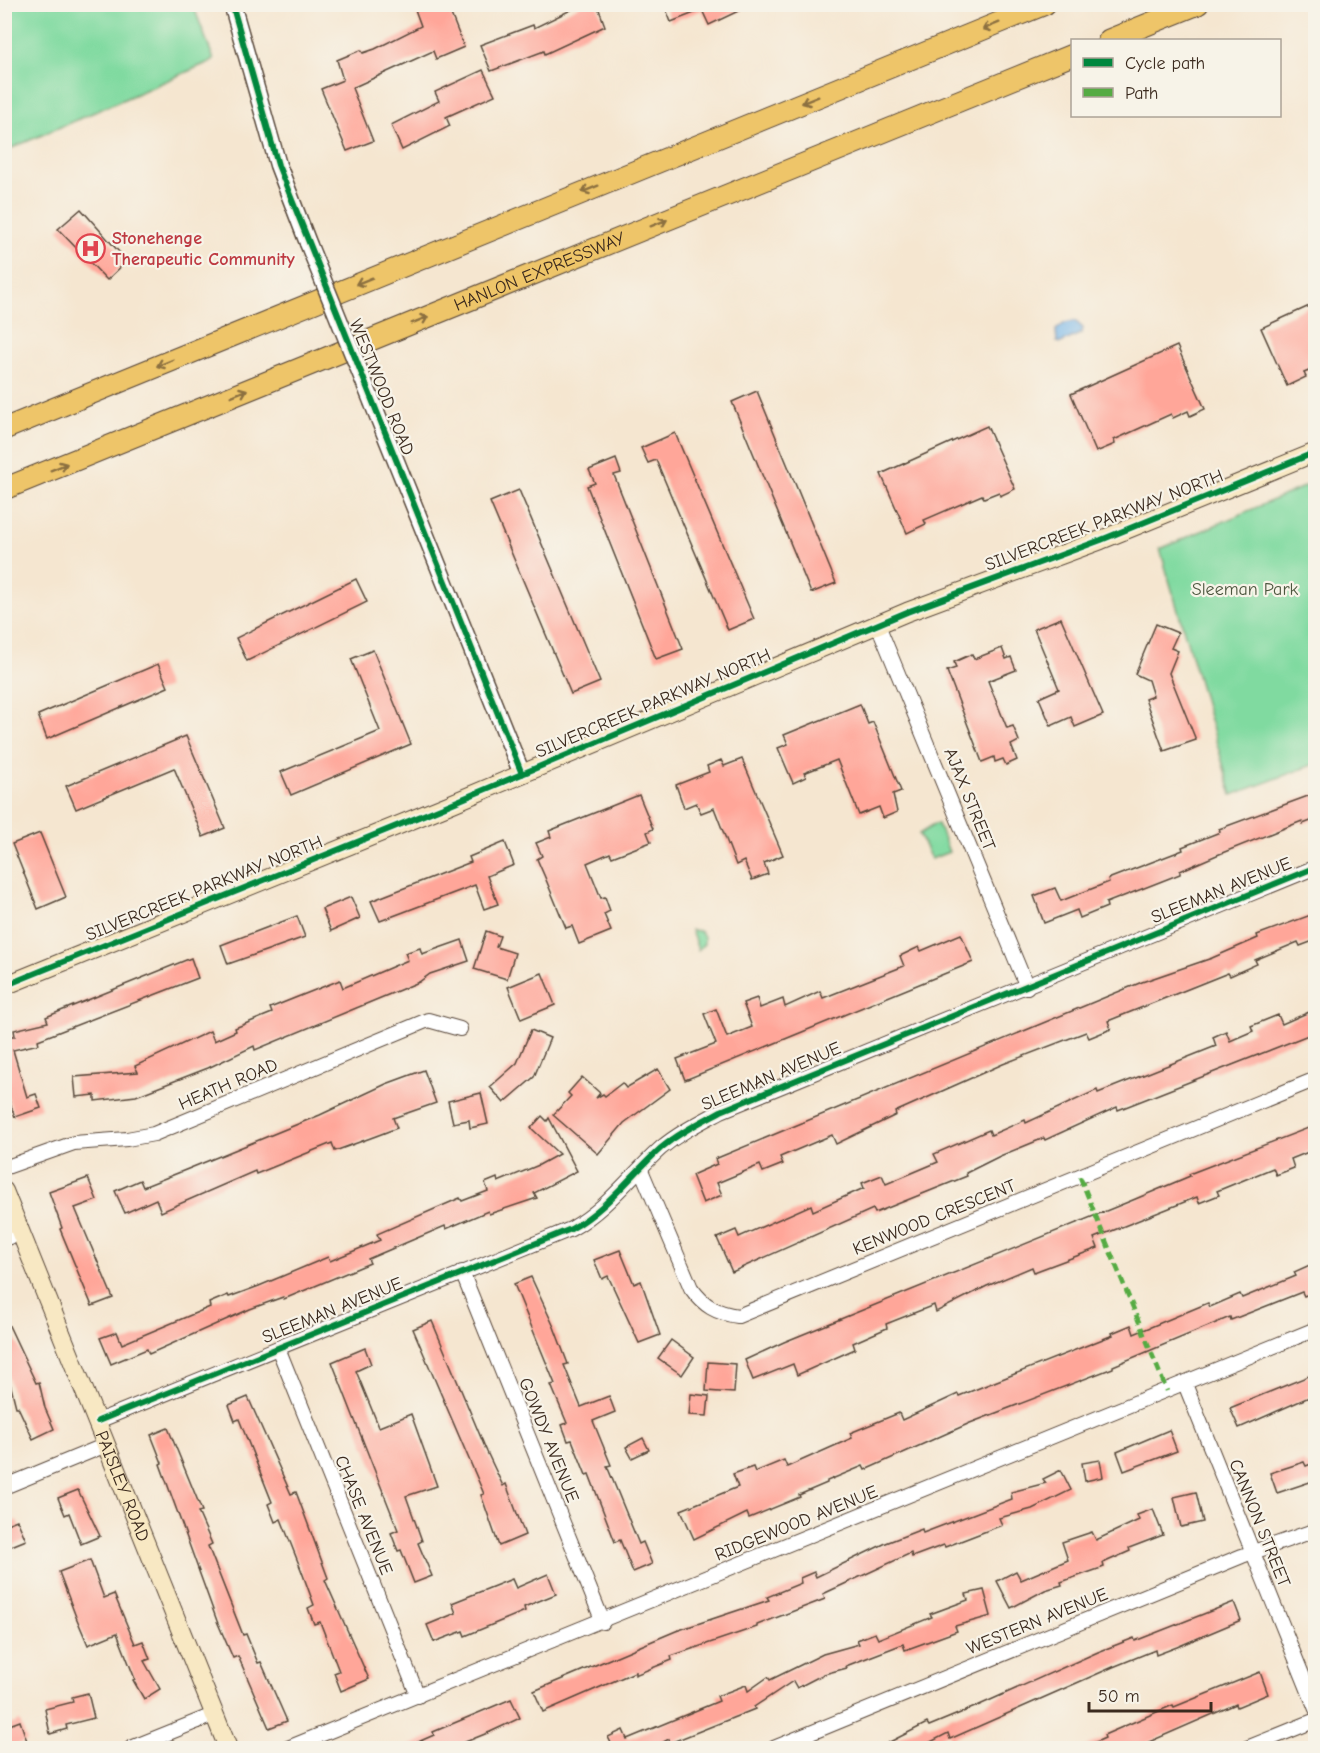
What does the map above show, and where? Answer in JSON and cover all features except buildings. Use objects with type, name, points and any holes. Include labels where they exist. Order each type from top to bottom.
[{"type":"highway","points":[[4,429],[1045,4]]},
{"type":"highway","points":[[1111,39],[1198,4]]},
{"type":"highway","name":"HANLON EXPRESSWAY","points":[[4,489],[1071,55]]},
{"type":"main road","name":"SILVERCREEK PARKWAY NORTH","points":[[4,986],[522,774],[878,624],[1101,540],[1316,452]]},
{"type":"main road","name":"PAISLEY ROAD","points":[[4,1191],[228,1749]]},
{"type":"street","name":"WESTWOOD ROAD","points":[[232,4],[278,165],[522,774]]},
{"type":"street","name":"AJAX STREET","points":[[878,624],[1027,987]]},
{"type":"street","name":"SLEEMAN AVENUE","points":[[98,1421],[571,1229],[591,1217],[684,1130],[720,1111],[1316,867]]},
{"type":"street","name":"HEATH ROAD","points":[[4,1168],[68,1144],[154,1134],[428,1020],[460,1029]]},
{"type":"street","name":"KENWOOD CRESCENT","points":[[641,1170],[691,1288],[702,1302],[719,1313],[738,1316],[1316,1079]]},
{"type":"street","points":[[4,1239],[22,1232]]},
{"type":"street","name":"GOWDY AVENUE","points":[[462,1272],[603,1622]]},
{"type":"street","name":"RIDGEWOOD AVENUE","points":[[288,1749],[1316,1329]]},
{"type":"street","name":"CHASE AVENUE","points":[[278,1348],[418,1695]]},
{"type":"street","name":"CANNON STREET","points":[[1185,1384],[1316,1709]]},
{"type":"street","points":[[4,1487],[106,1445]]},
{"type":"street","name":"WESTERN AVENUE","points":[[774,1749],[1252,1552],[1316,1530]]},
{"type":"street","points":[[131,1749],[213,1715]]},
{"type":"street","points":[[1247,1749],[1316,1720]]},
{"type":"green space","points":[[5,4],[193,5],[214,60],[5,151]]},
{"type":"green space","name":"Sleeman Park","points":[[1315,482],[1315,764],[1232,795],[1160,549]]},
{"type":"green space","points":[[938,824],[949,852],[931,859],[919,834]]},
{"type":"green space","points":[[691,930],[700,931],[704,937],[704,944],[698,950]]},
{"type":"water","points":[[1075,321],[1083,328],[1082,333],[1061,343],[1057,342],[1056,330],[1065,323]]},
{"type":"marked path","points":[[1080,1177],[1167,1391]]},
{"type":"cycle path","points":[[232,4],[278,165],[522,774]]},
{"type":"cycle path","points":[[4,986],[448,805],[907,612],[1101,540],[1316,452]]},
{"type":"cycle path","points":[[98,1421],[571,1229],[608,1202],[661,1148],[690,1128],[721,1111],[1316,867]]},
{"type":"place","name":"Stonehenge Therapeutic Community","points":[[91,248]]}]
